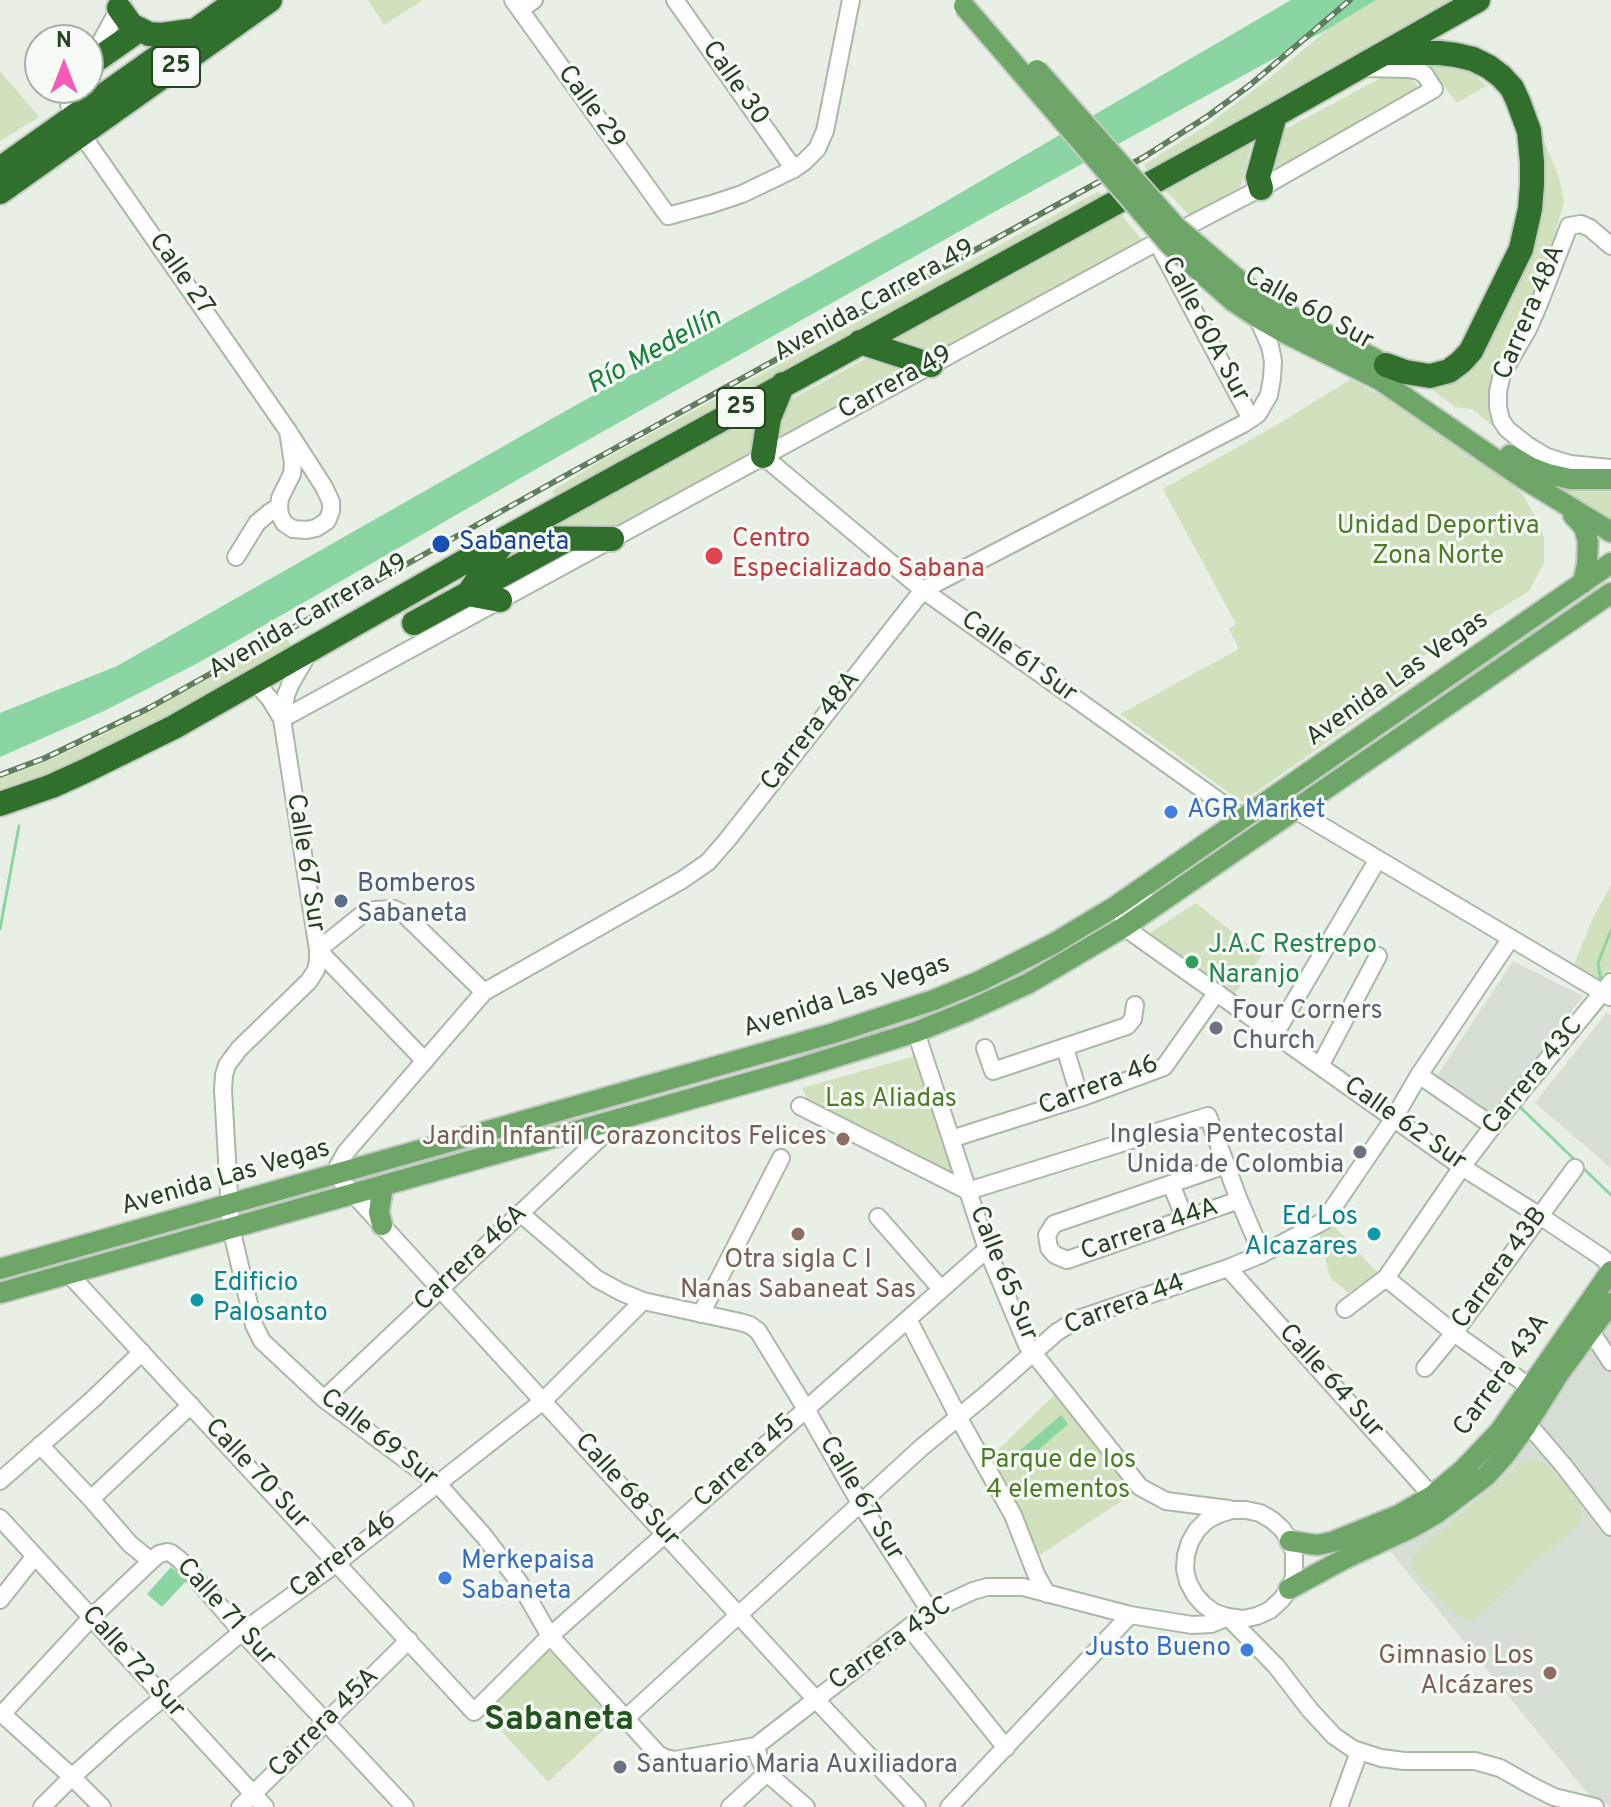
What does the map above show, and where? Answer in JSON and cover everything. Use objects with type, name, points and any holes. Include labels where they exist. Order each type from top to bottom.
[{"type":"highway","name":"25","points":[[0,192],[76,126],[238,0]]},
{"type":"highway","name":"25","points":[[0,169],[76,126],[270,0]]},
{"type":"highway","name":"Avenida Carrera 49","points":[[0,804],[52,786],[130,749],[1478,0]]},
{"type":"highway","points":[[121,4],[127,20],[139,30],[161,35],[197,30]]},
{"type":"highway","points":[[104,54],[139,30]]},
{"type":"highway","points":[[1384,53],[1456,55],[1473,59],[1501,76],[1512,88],[1524,116],[1532,162],[1530,209],[1521,249],[1471,351],[1449,371],[1430,376],[1386,365]]},
{"type":"highway","points":[[1261,188],[1258,177],[1275,115]]},
{"type":"highway","points":[[860,342],[931,365]]},
{"type":"highway","points":[[763,456],[769,418],[783,384]]},
{"type":"highway","points":[[468,594],[506,538],[612,539]]},
{"type":"highway","points":[[414,623],[569,539]]},
{"type":"highway","points":[[468,594],[500,600]]},
{"type":"highway","points":[[376,612],[443,631]]},
{"type":"main road","name":"Calle 60 Sur","points":[[966,2],[1257,317],[1380,380],[1558,501],[1611,532]]},
{"type":"main road","name":"Calle 60 Sur","points":[[1237,292],[1270,305],[1386,365],[1530,467],[1570,479],[1611,479]]},
{"type":"main road","points":[[1558,501],[1579,521],[1587,535],[1589,550],[1583,583]]},
{"type":"main road","name":"Avenida Las Vegas","points":[[0,1269],[834,1033],[934,1000],[1009,968],[1116,906],[1611,563]]},
{"type":"main road","points":[[1564,625],[1611,580]]},
{"type":"main road","name":"Avenida Las Vegas","points":[[0,1293],[845,1055],[916,1032],[1029,983],[1124,927],[1611,593]]},
{"type":"main road","points":[[382,1225],[379,1212],[383,1186]]},
{"type":"main road","name":"Carrera 43A","points":[[1290,1541],[1317,1545],[1332,1542],[1399,1515],[1432,1496],[1464,1469],[1500,1431],[1611,1269]]},
{"type":"main road","name":"Carrera 43A","points":[[1289,1589],[1411,1528],[1486,1476],[1526,1426],[1560,1372],[1611,1303]]},
{"type":"street","name":"Calle 30","points":[[675,0],[794,169]]},
{"type":"street","points":[[794,169],[812,155],[821,142],[851,0]]},
{"type":"street","name":"Calle 29","points":[[522,3],[668,216],[742,194],[794,169]]},
{"type":"street","points":[[104,35],[121,4]]},
{"type":"street","name":"Carrera 49","points":[[282,719],[1261,188],[1434,89],[1419,71],[1358,68]]},
{"type":"street","points":[[69,104],[76,126]]},
{"type":"street","name":"Calle 27","points":[[76,126],[288,431],[324,487],[331,502],[331,511],[327,521],[316,528],[293,529],[284,523],[279,507],[292,474],[288,431]]},
{"type":"street","name":"Carrera 48A","points":[[1611,246],[1581,224],[1574,224],[1565,230],[1539,304],[1502,374],[1498,392],[1501,420],[1527,445],[1547,457],[1570,464],[1611,468]]},
{"type":"street","name":"Calle 60A Sur","points":[[1157,242],[1251,419]]},
{"type":"street","points":[[1251,419],[1269,395],[1273,361],[1257,317]]},
{"type":"street","name":"Carrera 48A","points":[[336,1175],[346,1152],[484,992],[682,880],[708,862],[923,590],[1251,419]]},
{"type":"street","name":"Calle 61 Sur","points":[[763,456],[923,590],[1244,819]]},
{"type":"street","name":"Calle 27","points":[[236,557],[257,523],[279,507]]},
{"type":"street","name":"Calle 67 Sur","points":[[311,649],[290,685],[282,719],[318,950],[425,1061]]},
{"type":"street","name":"Calle 67 Sur","points":[[254,681],[282,719]]},
{"type":"street","points":[[1275,798],[1511,938],[1608,990]]},
{"type":"street","points":[[1124,927],[1123,921],[1129,909],[1175,875],[1190,856]]},
{"type":"street","points":[[1275,1034],[1378,859]]},
{"type":"street","points":[[318,950],[364,913],[394,909],[404,914],[484,992]]},
{"type":"street","name":"Calle 62 Sur","points":[[1124,927],[1462,1167],[1603,1258],[1611,1269]]},
{"type":"street","name":"Carrera 44","points":[[625,1719],[922,1447],[1057,1332],[1078,1319],[1262,1254],[1324,1221],[1511,938]]},
{"type":"street","name":"Calle 69 Sur","points":[[318,950],[316,970],[309,981],[239,1049],[224,1075],[231,1228],[257,1334],[324,1399],[429,1483],[484,1536],[519,1582],[550,1636],[665,1758]]},
{"type":"street","points":[[1320,1066],[1378,956]]},
{"type":"street","name":"Carrera 43C","points":[[1345,1309],[1386,1278],[1493,1126],[1608,990]]},
{"type":"street","name":"Carrera 46","points":[[951,1139],[1080,1098],[1164,1067],[1217,992]]},
{"type":"street","points":[[985,1048],[993,1071],[1127,1026],[1133,1019],[1135,1005]]},
{"type":"street","name":"Calle 65 Sur","points":[[916,1032],[987,1249],[1024,1340],[1140,1487],[1166,1501],[1232,1510]]},
{"type":"street","points":[[1065,1048],[1080,1098]]},
{"type":"street","points":[[1419,1075],[1493,1126]]},
{"type":"street","points":[[800,1106],[968,1191],[1208,1116],[1262,1254]]},
{"type":"street","name":"Carrera 46A","points":[[324,1399],[620,1119]]},
{"type":"street","points":[[701,1314],[781,1158]]},
{"type":"street","points":[[1185,1219],[1171,1184],[1226,1165]]},
{"type":"street","name":"Carrera 43B","points":[[1425,1368],[1575,1168]]},
{"type":"street","name":"Calle 68 Sur","points":[[336,1175],[917,1807]]},
{"type":"street","name":"Carrera 44A","points":[[1171,1184],[1054,1224],[1049,1229],[1049,1248],[1055,1255],[1067,1260],[1239,1200]]},
{"type":"street","name":"Calle 67 Sur","points":[[520,1213],[597,1279],[643,1301],[750,1325],[758,1331],[860,1503],[930,1611]]},
{"type":"street","points":[[878,1217],[941,1289]]},
{"type":"street","name":"Carrera 45","points":[[474,1712],[550,1636],[987,1249]]},
{"type":"street","name":"Calle 64 Sur","points":[[1228,1268],[1432,1496]]},
{"type":"street","name":"Calle 70 Sur","points":[[69,1274],[474,1712]]},
{"type":"street","points":[[1386,1278],[1454,1333],[1530,1387]]},
{"type":"street","name":"Carrera 46","points":[[42,1807],[163,1696],[242,1632],[337,1563],[429,1483],[543,1401],[643,1301]]},
{"type":"street","points":[[908,1319],[1013,1515],[1047,1594]]},
{"type":"street","points":[[1585,1338],[1601,1357],[1610,1360]]},
{"type":"street","points":[[0,1481],[142,1352]]},
{"type":"street","points":[[91,1499],[191,1405]]},
{"type":"street","points":[[1526,1426],[1564,1466],[1611,1527]]},
{"type":"street","name":"Calle 71 Sur","points":[[40,1445],[130,1544],[151,1561],[167,1552],[180,1560],[242,1632],[405,1807]]},
{"type":"street","points":[[1232,1510],[1260,1513],[1282,1529],[1290,1541],[1295,1565],[1289,1589],[1270,1610],[1257,1616],[1243,1619],[1215,1613],[1195,1595],[1188,1582],[1185,1569],[1190,1542],[1207,1520],[1219,1514],[1232,1510]]},
{"type":"street","name":"Calle 72 Sur","points":[[0,1518],[259,1801]]},
{"type":"street","points":[[0,1600],[35,1556]]},
{"type":"street","points":[[102,1807],[1,1713],[91,1618],[151,1561]]},
{"type":"street","name":"Carrera 43C","points":[[665,1758],[675,1760],[756,1746],[930,1611],[973,1591],[987,1587],[1023,1587],[1130,1615]]},
{"type":"street","points":[[949,1807],[1130,1615],[1192,1625],[1211,1624],[1228,1617]]},
{"type":"street","points":[[1228,1617],[1276,1666],[1334,1736],[1359,1752],[1404,1761],[1475,1761],[1500,1768],[1554,1797],[1592,1806]]},
{"type":"street","points":[[909,1627],[1006,1748]]},
{"type":"street","name":"Carrera 45A","points":[[240,1807],[259,1801],[326,1722],[409,1640]]},
{"type":"street","points":[[756,1746],[767,1773],[806,1807]]},
{"type":"street","points":[[1339,1807],[1359,1752]]},
{"type":"street","points":[[730,1807],[767,1773]]},
{"type":"shaded area","points":[[1291,0],[1376,0],[538,468],[200,662],[102,712],[0,757],[0,713],[117,666],[576,405],[926,213]]},
{"type":"shaded area","points":[[1513,961],[1583,996],[1494,1116],[1437,1076]]},
{"type":"shaded area","points":[[1606,1013],[1611,1015],[1611,1168],[1535,1103]]},
{"type":"shaded area","points":[[1611,1317],[1611,1512],[1535,1419]]},
{"type":"shaded area","points":[[1061,1415],[1068,1424],[1025,1462],[1017,1453]]},
{"type":"shaded area","name":"Gimnasio Los Alcázares","points":[[1531,1438],[1611,1538],[1611,1807],[1589,1795],[1390,1551],[1434,1529],[1473,1502],[1501,1476]]},
{"type":"shaded area","points":[[171,1567],[187,1580],[162,1607],[147,1594]]},
{"type":"green space","points":[[368,0],[423,0],[384,25]]},
{"type":"green space","points":[[1376,0],[1457,0],[1151,175],[1144,165],[1209,124],[1328,29]]},
{"type":"green space","points":[[1449,64],[1472,72],[1486,86],[1457,103],[1434,72],[1415,65]]},
{"type":"green space","points":[[0,71],[24,99],[24,104],[28,104],[39,117],[0,141]]},
{"type":"green space","points":[[1408,74],[1418,87],[1269,173],[1276,134],[1381,78]]},
{"type":"green space","points":[[1536,121],[1559,178],[1564,202],[1544,270],[1516,334],[1497,366],[1491,386],[1498,421],[1492,426],[1472,409],[1455,407],[1422,382],[1436,382],[1510,292]]},
{"type":"green space","points":[[1252,141],[1241,186],[1191,217],[1163,188]]},
{"type":"green space","points":[[1099,191],[1103,198],[555,497],[552,491],[599,462]]},
{"type":"green space","points":[[1118,211],[1143,241],[938,356],[884,343]]},
{"type":"green space","points":[[874,354],[916,366],[774,444],[783,411],[790,400]]},
{"type":"green space","name":"Unidad Deportiva Zona Norte","points":[[1351,379],[1385,398],[1508,481],[1523,495],[1544,538],[1544,563],[1529,591],[1404,668],[1411,683],[1242,802],[1120,714],[1239,649],[1229,629],[1236,624],[1163,489]]},
{"type":"green space","points":[[764,408],[757,455],[611,534],[535,532]]},
{"type":"green space","points":[[1531,473],[1585,488],[1611,490],[1611,520],[1609,521]]},
{"type":"green space","points":[[286,637],[292,648],[150,729],[66,768],[0,793],[0,779],[101,736]]},
{"type":"green space","points":[[1611,885],[1611,969],[1600,983],[1573,967],[1593,918]]},
{"type":"green space","points":[[1196,903],[1262,956],[1231,999],[1150,933]]},
{"type":"green space","name":"Las Aliadas","points":[[915,1056],[954,1176],[808,1101],[802,1088]]},
{"type":"green space","points":[[1332,1224],[1378,1273],[1348,1293],[1330,1277],[1319,1232]]},
{"type":"green space","name":"Parque de los 4 elementos","points":[[1057,1392],[1135,1492],[1040,1555],[988,1460]]},
{"type":"green space","points":[[1534,1460],[1553,1470],[1578,1500],[1582,1516],[1474,1620],[1468,1620],[1423,1583],[1412,1568],[1414,1557],[1522,1462]]},
{"type":"green space","points":[[546,1647],[615,1719],[548,1782],[482,1710]]},
{"type":"waterway","points":[[0,929],[19,826]]},
{"type":"waterway","points":[[1601,983],[1598,963],[1611,930]]},
{"type":"waterway","points":[[1519,1106],[1577,1162]]},
{"type":"waterway","points":[[1582,1167],[1611,1195]]},
{"type":"railway","points":[[0,775],[45,758],[149,708],[1144,157],[1250,85],[1350,0]]},
{"type":"place","name":"Sabaneta","points":[[441,544]]},
{"type":"place","name":"Centro Especializado Sabana","points":[[714,556]]},
{"type":"place","name":"AGR Market","points":[[1171,812]]},
{"type":"place","name":"Bomberos Sabaneta","points":[[341,901]]},
{"type":"place","name":"J.A.C Restrepo Naranjo","points":[[1192,962]]},
{"type":"place","name":"Four Corners Church","points":[[1216,1028]]},
{"type":"place","name":"Jardin Infantil Corazoncitos Felices","points":[[843,1139]]},
{"type":"place","name":"Inglesia Pentecostal Unida de Colombia","points":[[1360,1152]]},
{"type":"place","name":"Otra sigla C I Nanas Sabaneat Sas","points":[[798,1234]]},
{"type":"place","name":"Ed Los Alcazares","points":[[1374,1234]]},
{"type":"place","name":"Edificio Palosanto","points":[[197,1300]]},
{"type":"place","name":"Merkepaisa Sabaneta","points":[[445,1578]]},
{"type":"place","name":"Justo Bueno","points":[[1247,1650]]},
{"type":"place","name":"Gimnasio Los Alcázares","points":[[1550,1673]]},
{"type":"place","name":"Santuario Maria Auxiliadora","points":[[620,1767]]},
{"type":"district","name":"Sabaneta","points":[[559,1722]]},
{"type":"water label","name":"Río Medellín","points":[[655,353]]}]
